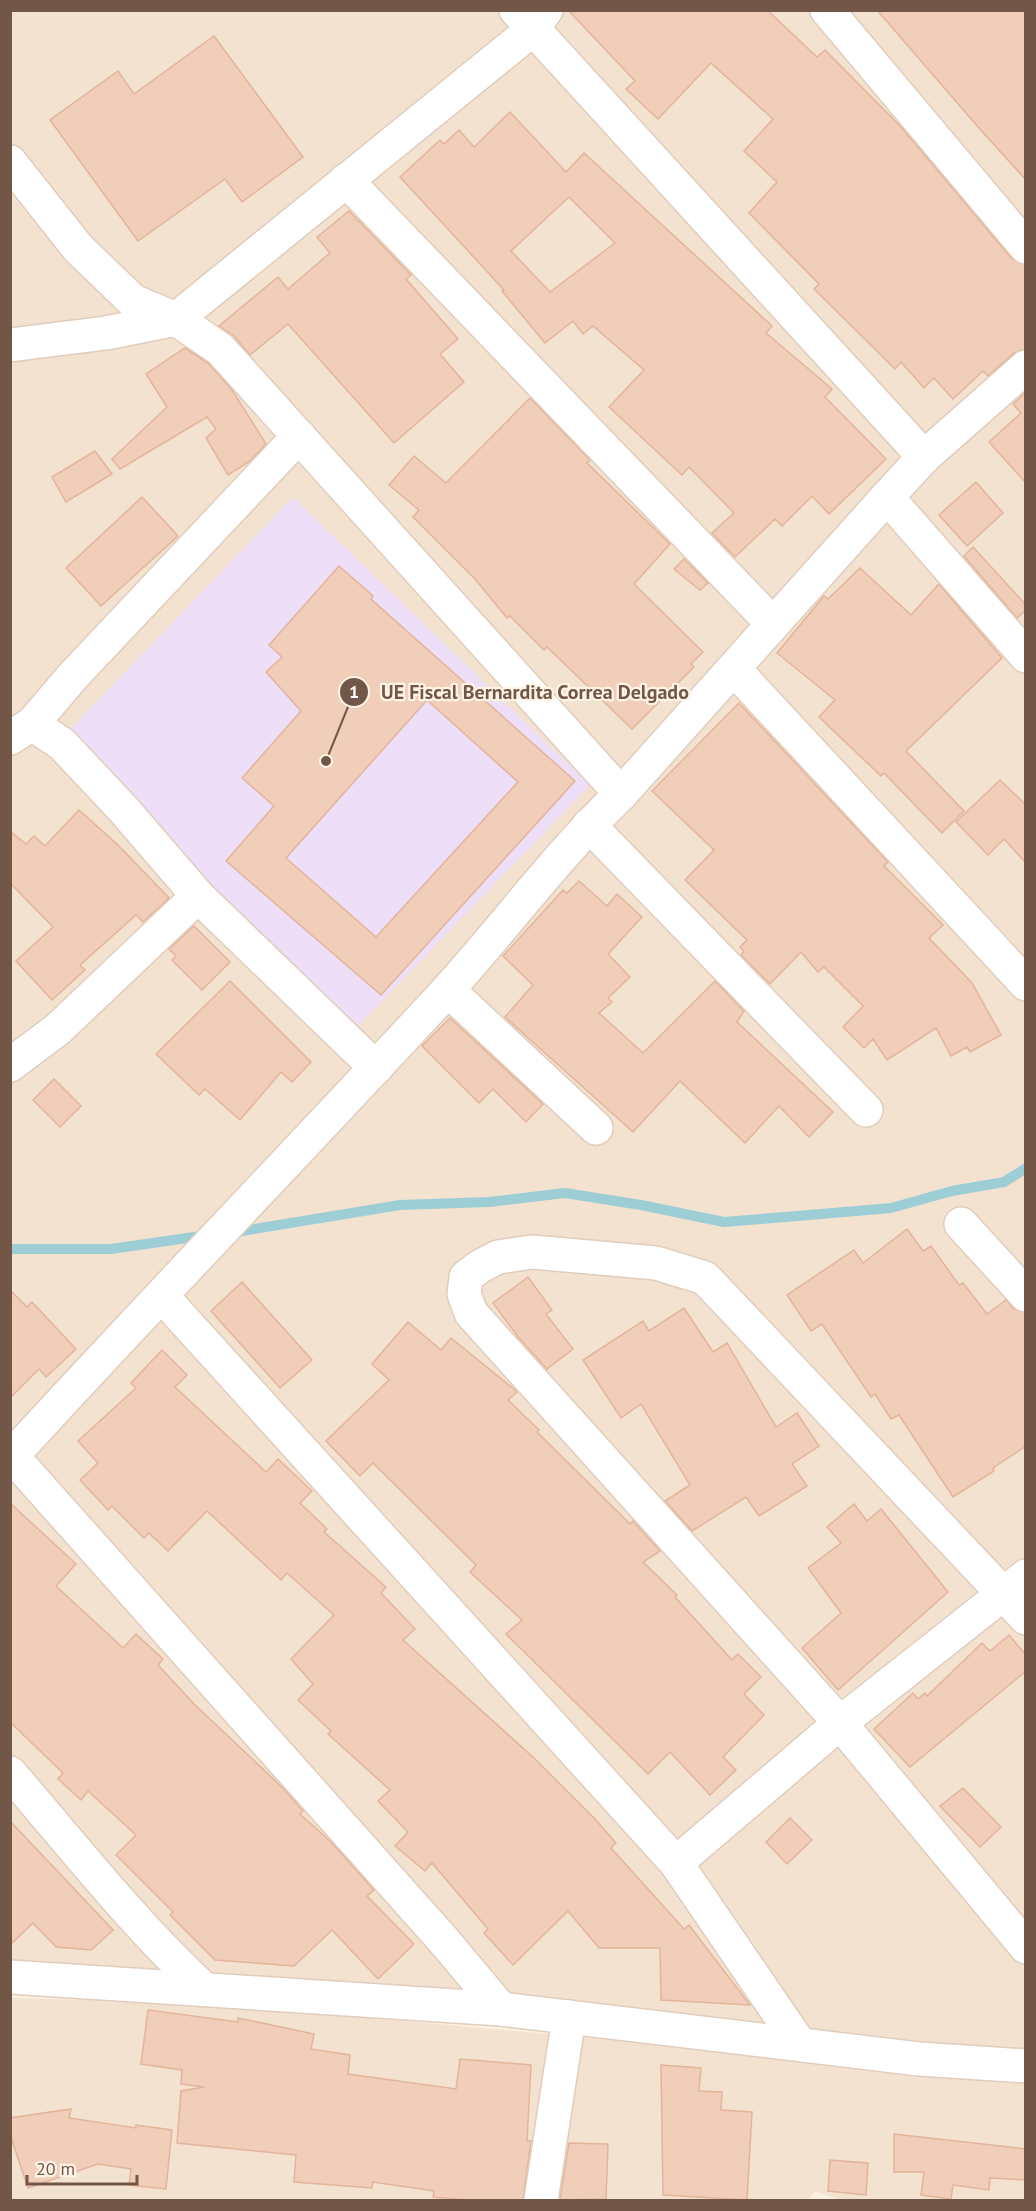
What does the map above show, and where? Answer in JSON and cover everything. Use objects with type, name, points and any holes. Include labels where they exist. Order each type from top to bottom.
[{"type":"street","points":[[827,10],[1026,247]]},
{"type":"street","points":[[10,345],[106,333],[176,319],[346,180],[531,17],[924,457]]},
{"type":"street","points":[[10,162],[78,248],[133,301],[176,319],[220,349],[621,794]]},
{"type":"street","points":[[346,180],[773,624]]},
{"type":"street","points":[[501,2009],[437,1933],[11,1457],[448,990],[589,825],[621,794],[924,457],[1026,368]]},
{"type":"street","points":[[299,436],[21,731],[62,744],[124,810],[198,896],[376,1068]]},
{"type":"street","points":[[887,497],[1026,656]]},
{"type":"street","points":[[734,669],[1026,984]]},
{"type":"street","points":[[589,825],[866,1110]]},
{"type":"street","points":[[10,1065],[58,1029],[198,896]]},
{"type":"street","points":[[448,990],[596,1128]]},
{"type":"street","points":[[961,1224],[1026,1295]]},
{"type":"street","points":[[1026,1618],[1015,1584],[705,1278],[656,1263],[532,1252],[498,1257],[479,1266],[466,1277],[464,1294],[471,1313],[840,1723],[1026,1947]]},
{"type":"street","points":[[162,1296],[676,1863],[799,2043]]},
{"type":"street","points":[[676,1863],[840,1723],[1015,1584]]},
{"type":"street","points":[[10,1773],[164,1950],[204,1989]]},
{"type":"street","points":[[10,1977],[501,2009],[920,2059],[1026,2066]]},
{"type":"street","points":[[541,2200],[569,2017]]},
{"type":"shaded area","points":[[10,11],[1025,11],[1025,2057],[11,1978]]},
{"type":"shaded area","points":[[293,497],[590,785],[355,1029],[62,738]]},
{"type":"shaded area","points":[[11,1998],[205,2003],[1025,2077],[1025,2200],[840,2200],[815,2191],[808,2200],[11,2200]]},
{"type":"building","points":[[568,10],[767,10],[817,57],[825,50],[901,127],[1012,259],[1026,265],[1026,349],[1014,353],[988,376],[983,371],[953,399],[934,378],[924,388],[901,362],[895,369],[814,289],[819,284],[749,213],[777,182],[744,151],[773,119],[711,63],[658,119],[626,89],[635,81]]},
{"type":"building","points":[[877,10],[1026,10],[1026,180],[978,127]]},
{"type":"building","points":[[214,36],[303,157],[242,202],[225,179],[138,241],[50,120],[118,71],[134,94]]},
{"type":"building","points":[[510,112],[566,172],[584,153],[772,326],[766,333],[832,389],[825,397],[886,459],[829,514],[812,496],[782,526],[775,519],[735,557],[712,533],[734,513],[689,467],[682,475],[609,407],[644,370],[593,326],[583,334],[573,321],[545,343],[502,291],[504,290],[400,177],[440,140],[444,144],[459,130],[474,147]],"holes":[[[569,197],[615,243],[550,292],[511,251]]]},
{"type":"building","points":[[349,211],[411,275],[406,279],[458,339],[440,354],[464,382],[394,443],[288,324],[250,355],[234,336],[219,326],[278,277],[288,289],[330,253],[317,237]]},
{"type":"building","points":[[185,348],[208,363],[232,390],[266,444],[250,461],[228,475],[206,438],[216,429],[207,417],[120,469],[112,459],[167,407],[146,374]]},
{"type":"building","points":[[1026,392],[1026,483],[989,442],[1021,413],[1013,404]]},
{"type":"building","points":[[530,398],[590,460],[587,463],[670,544],[634,584],[703,652],[691,664],[694,667],[632,729],[547,647],[544,650],[510,616],[507,618],[475,579],[413,517],[419,510],[389,485],[414,456],[446,483]]},
{"type":"building","points":[[95,451],[112,474],[66,502],[52,477]]},
{"type":"building","points":[[976,482],[1003,513],[967,546],[939,515]]},
{"type":"building","points":[[142,497],[178,536],[101,606],[66,568]]},
{"type":"building","points":[[973,547],[1026,605],[1026,610],[1017,618],[964,556]]},
{"type":"building","points":[[684,559],[708,583],[700,590],[674,569]]},
{"type":"building","points":[[339,566],[373,596],[371,599],[575,781],[381,995],[226,861],[274,806],[242,778],[301,711],[266,672],[282,657],[269,645]],"holes":[[[427,700],[518,782],[376,937],[286,858]]]},
{"type":"building","points":[[860,568],[911,615],[939,584],[1002,658],[906,751],[964,811],[942,833],[884,773],[881,776],[819,717],[835,700],[777,653],[824,596],[828,599]]},
{"type":"building","points":[[739,703],[888,862],[884,866],[943,925],[929,938],[972,983],[1001,1035],[970,1052],[967,1047],[951,1056],[936,1028],[887,1060],[873,1039],[864,1048],[843,1027],[863,1006],[824,967],[818,972],[801,952],[770,984],[741,955],[744,951],[740,947],[747,940],[685,880],[714,850],[652,791]]},
{"type":"building","points":[[1000,780],[1026,805],[1026,863],[1004,839],[988,855],[956,822]]},
{"type":"building","points":[[79,810],[119,846],[169,898],[143,922],[136,915],[80,965],[85,970],[52,1000],[16,961],[53,927],[10,883],[10,831],[26,844],[34,836],[45,846]]},
{"type":"building","points":[[579,881],[607,906],[617,894],[642,917],[608,954],[630,977],[608,998],[612,1002],[599,1013],[643,1053],[715,981],[744,1011],[737,1022],[833,1112],[809,1137],[779,1106],[745,1143],[680,1081],[633,1132],[505,1017],[533,985],[503,956],[563,890],[567,893]]},
{"type":"building","points":[[194,926],[230,962],[202,990],[172,960],[176,956],[169,949]]},
{"type":"building","points":[[230,981],[311,1062],[292,1082],[281,1072],[240,1120],[205,1089],[199,1095],[156,1054]]},
{"type":"building","points":[[450,1018],[543,1104],[526,1122],[493,1089],[479,1103],[422,1046]]},
{"type":"building","points":[[54,1079],[81,1106],[60,1127],[33,1100]]},
{"type":"building","points":[[907,1229],[923,1251],[931,1246],[959,1285],[963,1283],[987,1314],[1006,1300],[1013,1308],[1026,1313],[1026,1446],[993,1468],[994,1471],[953,1497],[899,1415],[891,1419],[875,1394],[871,1397],[822,1324],[811,1331],[787,1295],[854,1250],[863,1263]]},
{"type":"building","points":[[528,1277],[552,1310],[546,1314],[573,1349],[547,1369],[519,1338],[493,1303]]},
{"type":"building","points":[[242,1282],[312,1360],[280,1388],[211,1311]]},
{"type":"building","points":[[10,1290],[27,1307],[32,1302],[76,1349],[46,1377],[39,1369],[10,1398]]},
{"type":"building","points":[[684,1308],[713,1352],[727,1343],[776,1427],[797,1413],[819,1446],[792,1464],[807,1486],[759,1516],[746,1497],[692,1531],[665,1501],[690,1485],[641,1404],[621,1418],[583,1360],[643,1321],[649,1331]]},
{"type":"building","points":[[408,1322],[441,1350],[451,1338],[517,1392],[508,1400],[539,1430],[537,1432],[630,1524],[633,1521],[660,1551],[643,1562],[677,1595],[675,1597],[732,1660],[738,1654],[761,1677],[744,1694],[764,1715],[723,1757],[736,1770],[710,1795],[670,1752],[648,1774],[506,1634],[522,1620],[470,1572],[476,1565],[373,1463],[360,1476],[326,1441],[389,1380],[372,1364]]},
{"type":"building","points":[[162,1350],[187,1375],[175,1387],[266,1472],[278,1459],[312,1491],[300,1503],[327,1529],[324,1532],[386,1587],[381,1593],[415,1629],[403,1640],[534,1758],[595,1819],[616,1843],[611,1848],[684,1929],[689,1925],[750,2005],[661,2000],[660,1948],[599,1948],[568,1911],[513,1965],[484,1933],[488,1929],[432,1863],[425,1871],[395,1846],[408,1832],[378,1801],[390,1790],[328,1734],[331,1731],[298,1700],[313,1684],[291,1659],[334,1615],[287,1573],[281,1580],[207,1511],[168,1551],[149,1533],[144,1538],[112,1506],[108,1510],[80,1480],[98,1463],[78,1441],[136,1388],[131,1383]]},
{"type":"building","points":[[10,1503],[76,1564],[56,1586],[123,1648],[136,1634],[163,1659],[158,1665],[194,1704],[283,1788],[303,1811],[300,1814],[331,1842],[374,1890],[367,1896],[414,1944],[378,1979],[332,1930],[294,1966],[215,1960],[170,1915],[173,1912],[116,1855],[136,1835],[88,1791],[81,1800],[58,1779],[63,1773],[10,1722]]},
{"type":"building","points":[[854,1504],[867,1521],[881,1509],[948,1592],[838,1690],[802,1648],[841,1613],[808,1568],[841,1543],[827,1527]]},
{"type":"building","points":[[1009,1635],[1026,1655],[1026,1671],[910,1767],[874,1729],[913,1693],[918,1699],[925,1693],[927,1696],[982,1643],[990,1651]]},
{"type":"building","points":[[963,1788],[1001,1827],[980,1847],[940,1806]]},
{"type":"building","points":[[790,1818],[812,1840],[787,1864],[766,1842]]},
{"type":"building","points":[[10,1821],[113,1930],[91,1950],[56,1947],[33,1923],[10,1945]]},
{"type":"building","points":[[148,2010],[238,2022],[238,2018],[314,2034],[311,2049],[350,2055],[348,2074],[456,2089],[460,2059],[531,2065],[527,2141],[531,2141],[523,2200],[467,2200],[433,2197],[434,2191],[373,2182],[372,2188],[294,2182],[296,2155],[177,2143],[181,2091],[204,2087],[181,2084],[182,2070],[141,2064]]},
{"type":"building","points":[[661,2065],[701,2068],[699,2091],[722,2092],[721,2110],[752,2112],[747,2200],[663,2195]]},
{"type":"building","points":[[71,2109],[69,2118],[136,2128],[136,2125],[172,2130],[166,2189],[129,2185],[131,2169],[98,2164],[28,2188],[11,2137],[10,2118]]},
{"type":"building","points":[[894,2134],[1026,2149],[1026,2180],[990,2178],[989,2190],[953,2185],[951,2199],[921,2195],[924,2172],[894,2172]]},
{"type":"building","points":[[569,2143],[608,2144],[606,2199],[560,2200]]},
{"type":"building","points":[[830,2160],[868,2163],[866,2195],[828,2191]]},
{"type":"waterway","points":[[230,1233],[400,1205],[489,1202],[565,1193],[641,1205],[724,1222],[891,1208],[952,1191],[1004,1182],[1026,1168]]},
{"type":"waterway","points":[[10,1249],[111,1249],[208,1235]]},
{"type":"place","name":"UE Fiscal Bernardita Correa Delgado","points":[[326,761]]}]
